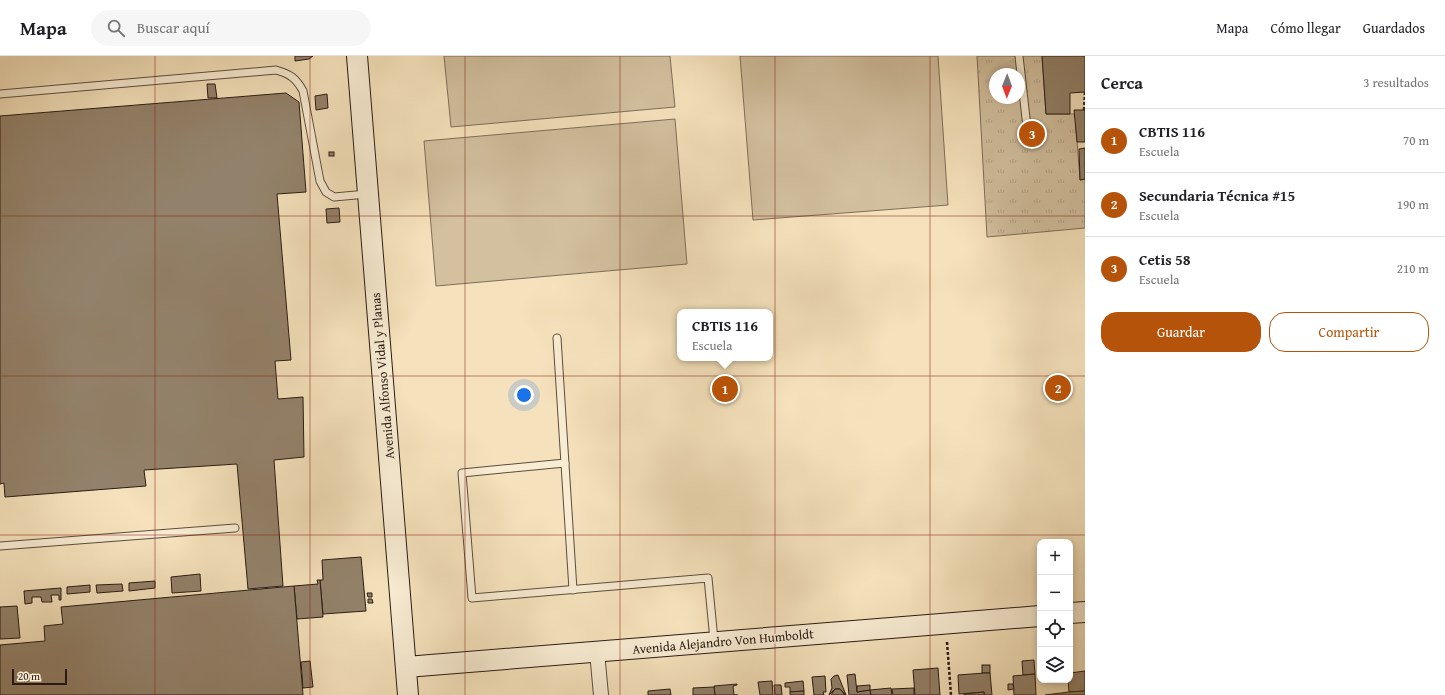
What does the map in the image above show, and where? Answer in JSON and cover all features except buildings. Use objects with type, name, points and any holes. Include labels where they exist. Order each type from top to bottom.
[{"type":"street","name":"Avenida Alfonso Vidal y Planas","points":[[357,56],[408,695]]},
{"type":"street","points":[[1073,613],[1085,612]]},
{"type":"street","name":"Avenida Alejandro Von Humboldt","points":[[406,667],[1037,616]]},
{"type":"street","points":[[597,652],[601,695]]},
{"type":"lane","points":[[1020,56],[1028,136]]},
{"type":"lane","points":[[0,94],[276,70],[288,73],[298,81],[303,91],[320,181],[326,192],[334,197],[368,194]]},
{"type":"lane","points":[[557,338],[573,590]]},
{"type":"lane","points":[[565,463],[462,473],[472,598],[708,578],[714,642]]},
{"type":"lane","points":[[0,546],[235,528]]},
{"type":"path","points":[[1084,110],[1085,92]]},
{"type":"path","points":[[946,623],[952,695]]},
{"type":"green space","points":[[444,56],[670,56],[675,107],[451,127]]},
{"type":"green space","points":[[740,56],[938,56],[948,205],[753,220]]},
{"type":"green space","points":[[977,56],[1042,56],[1046,114],[1075,114],[1080,180],[1085,179],[1085,228],[987,237]]},
{"type":"green space","points":[[675,119],[687,264],[436,286],[424,141]]},
{"type":"place","name":"Cetis 58","points":[[1032,134]]},
{"type":"place","name":"Secundaria Técnica #15","points":[[1058,388]]},
{"type":"place","name":"CBTIS 116","points":[[725,389]]}]
